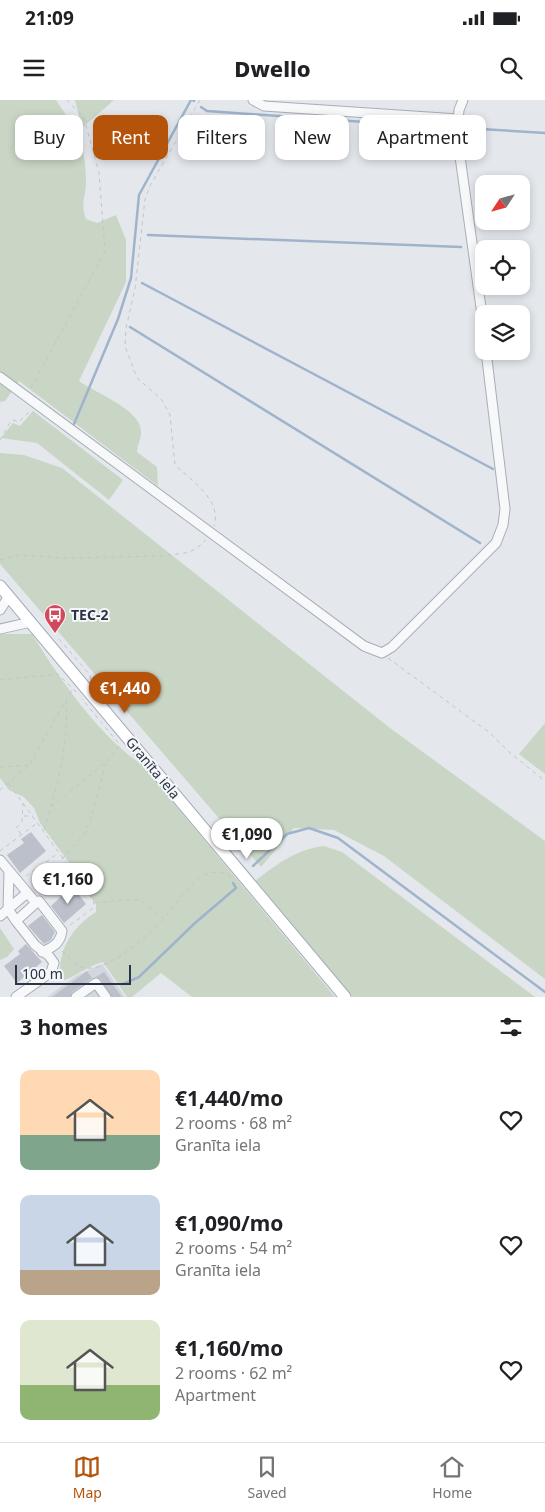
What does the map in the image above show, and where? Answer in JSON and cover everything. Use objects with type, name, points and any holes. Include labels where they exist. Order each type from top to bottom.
[{"type":"main road","name":"Granīta iela","points":[[0,586],[345,997]]},
{"type":"street","points":[[253,100],[264,106],[398,115]]},
{"type":"street","points":[[459,115],[463,100]]},
{"type":"street","points":[[460,160],[481,305]]},
{"type":"street","points":[[0,377],[364,646],[382,652],[392,647],[496,543],[501,533],[505,509],[487,360]]},
{"type":"street","points":[[0,610],[9,596]]},
{"type":"street","points":[[0,629],[31,622]]},
{"type":"street","points":[[0,860],[62,931],[61,939],[55,946],[42,952]]},
{"type":"street","points":[[9,871],[8,909],[42,952],[50,956],[54,963],[51,972],[16,997]]},
{"type":"street","points":[[0,916],[27,893]]},
{"type":"street","points":[[16,921],[37,902]]},
{"type":"street","points":[[76,997],[96,982],[106,997]]},
{"type":"path","points":[[27,397],[105,251],[100,173],[84,118],[67,100]]},
{"type":"path","points":[[0,560],[19,555],[66,558],[185,553],[196,549],[211,534],[216,522],[214,508],[205,492],[175,465],[170,414],[161,399],[137,378],[125,346],[126,328],[135,289],[145,199],[151,184],[200,100]]},
{"type":"path","points":[[0,440],[9,424],[14,420],[19,422],[37,404]]},
{"type":"path","points":[[59,639],[90,675],[92,680],[90,682]]},
{"type":"path","points":[[382,652],[410,676],[490,733],[508,752],[545,781]]},
{"type":"path","points":[[0,680],[58,674],[77,693]]},
{"type":"path","points":[[0,786],[1,790],[29,765],[72,689]]},
{"type":"path","points":[[51,807],[106,762],[120,745],[81,699]]},
{"type":"path","points":[[44,831],[64,750],[67,718],[66,700]]},
{"type":"path","points":[[62,859],[84,833],[92,818],[106,762]]},
{"type":"path","points":[[0,767],[29,765]]},
{"type":"path","points":[[9,784],[94,903]]},
{"type":"path","points":[[21,835],[16,828],[22,822],[24,816],[23,803]]},
{"type":"path","points":[[24,816],[33,816]]},
{"type":"path","points":[[0,851],[38,823]]},
{"type":"path","points":[[18,882],[58,853]]},
{"type":"path","points":[[55,946],[79,966],[99,968],[112,962],[163,918],[181,894],[195,881],[213,872],[223,872],[231,877],[246,879]]},
{"type":"path","points":[[58,891],[76,878]]},
{"type":"path","points":[[37,902],[54,889],[63,898]]},
{"type":"path","points":[[94,903],[140,900],[163,918]]},
{"type":"path","points":[[62,931],[93,908],[94,903]]},
{"type":"shaded area","points":[[102,964],[125,997],[47,997],[76,976]]},
{"type":"green space","points":[[0,100],[56,100],[66,115],[15,115],[15,160],[83,160],[83,151],[86,187],[83,205],[86,219],[97,223],[116,215],[126,240],[126,282],[79,381],[117,403],[134,417],[140,425],[141,433],[137,452],[157,467],[158,486],[19,381],[5,401],[0,402]]},
{"type":"green space","points":[[75,100],[114,100],[97,115],[93,115],[93,118],[83,127],[83,115],[79,115]]},
{"type":"green space","points":[[33,411],[123,480],[109,500],[37,443],[1,438],[13,423],[20,426]]},
{"type":"green space","points":[[0,453],[24,455],[62,468],[390,728],[545,841],[545,979],[384,856],[334,830],[294,828],[261,867],[0,564]]},
{"type":"green space","points":[[0,634],[32,634],[80,705],[110,738],[141,764],[335,997],[192,997],[161,973],[132,997],[127,997],[103,962],[61,981],[61,960],[68,941],[80,925],[96,912],[96,904],[80,884],[73,868],[40,823],[34,808],[24,797],[9,790],[0,778]]},
{"type":"green space","points":[[545,723],[545,774],[519,754]]},
{"type":"green space","points":[[324,846],[342,852],[535,997],[353,997],[255,881],[295,854]]},
{"type":"green space","points":[[0,928],[14,949],[7,957],[0,960]]},
{"type":"building","points":[[31,832],[46,851],[20,873],[7,855],[24,843],[21,839]]},
{"type":"building","points":[[72,886],[86,904],[64,923],[51,906]]},
{"type":"building","points":[[42,915],[55,932],[51,940],[44,944],[28,926]]},
{"type":"building","points":[[26,944],[42,962],[17,983],[4,966],[20,954],[18,951]]},
{"type":"building","points":[[87,971],[92,978],[72,992],[70,997],[52,997]]},
{"type":"building","points":[[104,972],[122,997],[112,997],[101,979],[96,977]]},
{"type":"waterway","points":[[74,424],[118,319],[131,278],[139,195],[191,100]]},
{"type":"waterway","points":[[201,107],[207,111],[359,122]]},
{"type":"waterway","points":[[486,129],[545,133]]},
{"type":"waterway","points":[[148,235],[461,247]]},
{"type":"waterway","points":[[142,283],[493,469]]},
{"type":"waterway","points":[[130,327],[480,543]]},
{"type":"waterway","points":[[253,866],[287,834],[309,828],[338,838],[545,992]]},
{"type":"waterway","points":[[123,984],[139,977],[195,923],[236,888],[233,883]]},
{"type":"place","name":"TEC-2","points":[[55,634]]}]
